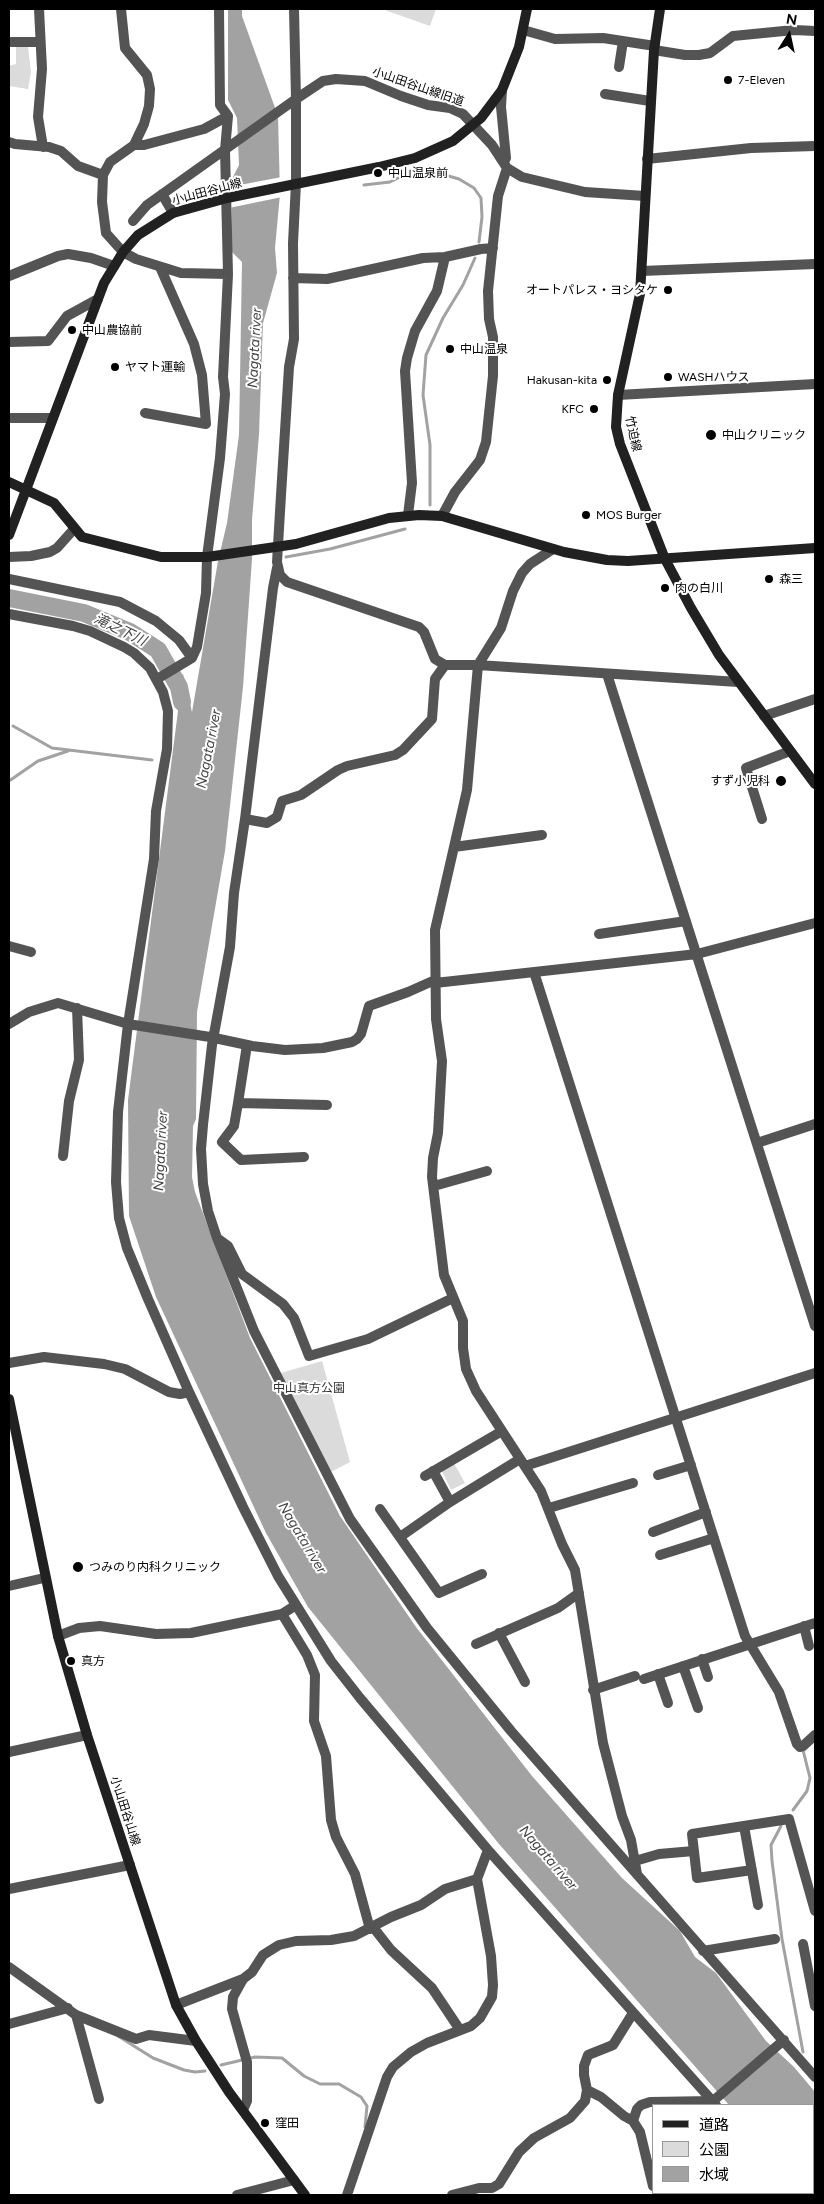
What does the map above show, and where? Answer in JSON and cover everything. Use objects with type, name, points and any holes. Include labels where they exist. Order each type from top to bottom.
[{"type":"main road","name":"小山田谷山線","points":[[9,535],[98,299],[114,266],[138,235],[173,213],[227,198],[415,158],[453,141],[474,124],[502,90],[519,47],[527,9]]},
{"type":"main road","name":"竹迫線","points":[[660,9],[654,48],[650,101],[642,272],[638,313],[618,395],[616,416],[620,444],[665,559],[708,638],[738,682],[815,784]]},
{"type":"main road","points":[[9,482],[54,503],[82,537],[96,542],[161,556],[208,557],[296,544],[389,518],[408,515],[442,516],[553,549],[606,560],[665,559],[815,548]]},
{"type":"main road","name":"小山田谷山線","points":[[9,1399],[11,1418],[44,1578],[58,1636],[87,1735],[176,2005],[196,2041],[229,2092],[305,2195]]},
{"type":"street","points":[[39,9],[42,69],[38,117],[43,147]]},
{"type":"street","points":[[121,9],[124,48],[147,75],[150,89],[149,106],[144,124],[134,145],[110,162],[103,175],[102,202],[106,233],[123,252],[136,259],[160,267],[192,274],[228,274]]},
{"type":"street","points":[[156,679],[192,658],[197,647],[206,593],[208,557],[220,458],[225,394],[223,377],[228,274],[225,150],[228,116],[220,104],[219,9]]},
{"type":"street","points":[[294,9],[296,99],[293,278],[294,339],[289,367],[276,546],[277,568],[234,893],[230,947],[212,1037],[201,1149],[203,1184],[208,1211],[254,1331],[350,1519],[427,1628],[491,1708],[703,1951],[814,2071]]},
{"type":"street","points":[[523,30],[566,40],[603,38],[623,41],[685,55],[710,53],[733,36],[794,30],[815,30]]},
{"type":"street","points":[[619,67],[623,41]]},
{"type":"street","points":[[9,42],[40,42]]},
{"type":"street","name":"小山田谷山線旧道","points":[[225,150],[323,81],[345,79],[365,82],[428,105],[450,108],[463,114],[492,144],[506,165]]},
{"type":"street","points":[[442,516],[455,492],[480,460],[486,442],[493,376],[493,337],[489,319],[488,291],[498,196],[506,165],[502,90]]},
{"type":"street","points":[[605,94],[650,101]]},
{"type":"street","points":[[134,145],[144,145],[204,128],[228,116]]},
{"type":"street","points":[[9,142],[61,151],[78,166],[103,175]]},
{"type":"street","points":[[648,159],[751,148],[815,146]]},
{"type":"street","points":[[133,221],[147,205],[225,150]]},
{"type":"street","points":[[506,165],[522,177],[585,192],[645,196]]},
{"type":"street","points":[[162,194],[173,213]]},
{"type":"street","points":[[293,278],[327,279],[423,258],[445,257],[481,248],[493,248]]},
{"type":"street","points":[[9,276],[58,256],[68,254],[91,258],[114,266]]},
{"type":"street","points":[[408,515],[412,483],[405,371],[415,331],[437,291],[445,257]]},
{"type":"street","points":[[642,272],[815,264]]},
{"type":"street","points":[[145,413],[206,424],[202,375],[194,344],[160,267]]},
{"type":"street","points":[[9,342],[48,341],[68,316],[98,299]]},
{"type":"street","points":[[618,395],[815,384]]},
{"type":"street","points":[[9,418],[52,418]]},
{"type":"street","points":[[9,557],[31,556],[50,552],[57,548],[74,529]]},
{"type":"street","points":[[553,549],[530,564],[522,573],[501,628],[478,665],[467,790],[435,930],[436,1019],[442,1060],[438,1133],[433,1158],[434,1186],[444,1275],[463,1321],[463,1348],[466,1369],[476,1391],[541,1491],[562,1544],[575,1570],[602,1742],[635,1861],[637,1875]]},
{"type":"street","points":[[277,568],[280,575],[287,582],[419,627],[422,629],[435,659],[445,664],[738,682]]},
{"type":"street","points":[[9,579],[120,602],[156,620],[179,640],[192,658]]},
{"type":"street","points":[[9,614],[73,626],[106,638],[134,652],[150,668],[163,692],[168,711],[166,749],[156,811],[154,858],[128,1024],[118,1112],[116,1160],[119,1218],[127,1248],[189,1392],[242,1507],[278,1576],[331,1661],[360,1698],[488,1850],[714,2103]]},
{"type":"street","points":[[245,819],[267,823],[277,817],[282,801],[301,795],[338,770],[347,766],[395,755],[403,750],[432,718],[435,679],[445,664]]},
{"type":"street","points":[[607,674],[815,1326]]},
{"type":"street","points":[[764,716],[815,699]]},
{"type":"street","points":[[762,819],[746,768],[790,751]]},
{"type":"street","points":[[454,847],[542,835]]},
{"type":"street","points":[[599,934],[686,921]]},
{"type":"street","points":[[9,1024],[29,1012],[58,1003],[128,1024],[212,1037],[247,1045],[285,1050],[323,1048],[352,1042],[361,1034],[369,1006],[435,982],[696,954],[815,923]]},
{"type":"street","points":[[9,946],[31,952]]},
{"type":"street","points":[[534,972],[677,1417],[745,1636],[779,1692],[797,1744],[800,1747],[803,1746],[815,1735]]},
{"type":"street","points":[[63,1156],[69,1102],[79,1060],[78,1008]]},
{"type":"street","points":[[247,1045],[234,1126],[222,1142],[241,1160],[304,1157]]},
{"type":"street","points":[[238,1103],[327,1105]]},
{"type":"street","points":[[757,1143],[815,1124]]},
{"type":"street","points":[[434,1186],[487,1171]]},
{"type":"street","points":[[217,1238],[228,1246],[242,1274],[284,1304],[294,1318],[309,1356],[368,1339],[453,1298]]},
{"type":"street","points":[[9,1363],[44,1357],[96,1363],[125,1369],[169,1392],[180,1394],[189,1392]]},
{"type":"street","points":[[400,1537],[450,1502],[522,1463],[677,1417],[815,1373]]},
{"type":"street","points":[[450,1502],[429,1473],[502,1432]]},
{"type":"street","points":[[658,1475],[691,1465]]},
{"type":"street","points":[[548,1508],[633,1483]]},
{"type":"street","points":[[380,1509],[439,1593],[482,1574]]},
{"type":"street","points":[[654,1532],[706,1512]]},
{"type":"street","points":[[660,1555],[714,1538]]},
{"type":"street","points":[[9,1586],[44,1578]]},
{"type":"street","points":[[476,1644],[558,1608],[579,1593]]},
{"type":"street","points":[[58,1636],[78,1628],[100,1626],[176,1634],[282,1614],[296,1605]]},
{"type":"street","points":[[282,1614],[307,1655],[315,1675],[314,1721],[326,1756],[331,1820],[336,1836],[355,1874],[371,1928],[391,1950],[432,1988],[460,2030]]},
{"type":"street","points":[[593,1690],[658,1674],[815,1623]]},
{"type":"street","points":[[804,1626],[810,1646]]},
{"type":"street","points":[[499,1633],[525,1682]]},
{"type":"street","points":[[702,1659],[708,1678]]},
{"type":"street","points":[[683,1666],[698,1708]]},
{"type":"street","points":[[658,1674],[668,1703]]},
{"type":"street","points":[[9,1752],[87,1735]]},
{"type":"street","points":[[752,1870],[697,1878],[692,1834],[789,1818],[815,1911]]},
{"type":"street","points":[[744,1826],[758,1905]]},
{"type":"street","points":[[347,2195],[387,2077],[393,2067],[411,2052],[427,2043],[471,2026],[480,2018],[492,1997],[494,1985],[487,1928],[477,1879],[488,1850]]},
{"type":"street","points":[[635,1861],[659,1854],[694,1851]]},
{"type":"street","points":[[9,1889],[130,1865]]},
{"type":"street","points":[[243,2110],[247,2101],[246,2058],[232,2009],[233,1997],[244,1979],[252,1972],[263,1955],[279,1946],[296,1942],[331,1940],[354,1936],[421,1905],[445,1889],[477,1879]]},
{"type":"street","points":[[703,1951],[775,1939]]},
{"type":"street","points":[[803,1944],[815,2006]]},
{"type":"street","points":[[9,1967],[76,2015],[136,2039],[149,2035],[196,2041]]},
{"type":"street","points":[[176,2005],[244,1979]]},
{"type":"street","points":[[9,2024],[68,2008]]},
{"type":"street","points":[[452,2195],[479,2188],[492,2188],[499,2184],[519,2152],[534,2138],[570,2118],[585,2101],[587,2090],[584,2075],[585,2059],[588,2055],[613,2045],[633,2013]]},
{"type":"street","points":[[76,2015],[99,2099]]},
{"type":"street","points":[[633,2121],[637,2109],[650,2102],[714,2103],[784,2040]]},
{"type":"street","points":[[587,2090],[601,2097],[633,2121],[640,2132],[652,2182]]},
{"type":"street","points":[[237,2195],[294,2180]]},
{"type":"green space","points":[[382,9],[436,9],[430,26]]},
{"type":"green space","points":[[16,47],[28,47],[31,72],[28,89],[9,86],[9,66],[16,64]]},
{"type":"green space","name":"中山真方公園","points":[[322,1361],[350,1462],[327,1474],[281,1373]]},
{"type":"green space","points":[[454,1463],[465,1483],[451,1490],[442,1471]]},
{"type":"water","name":"Nagata river","points":[[228,9],[242,9],[242,16],[278,116],[280,194],[275,248],[277,273],[263,323],[259,434],[252,520],[252,559],[243,687],[225,851],[197,1012],[196,1119],[193,1126],[192,1177],[195,1192],[250,1338],[340,1516],[416,1627],[532,1776],[622,1878],[680,1931],[695,1957],[716,1973],[766,2041],[794,2067],[815,2092],[815,2195],[804,2194],[814,2194],[814,2104],[728,2104],[499,1844],[308,1607],[266,1533],[156,1297],[129,1216],[128,1100],[178,711],[171,682],[183,674],[192,712],[218,561],[227,523],[239,435],[242,262],[231,251],[232,179],[239,165],[237,118],[228,100]]},
{"type":"pier","points":[[282,177],[282,197],[229,208],[229,187]]},
{"type":"waterway","points":[[364,185],[390,182],[414,170],[424,169],[459,179],[474,188],[481,198],[482,217],[479,242]]},
{"type":"waterway","points":[[430,505],[430,445],[423,395],[426,355],[443,318],[463,285],[475,258]]},
{"type":"waterway","points":[[286,557],[330,549],[405,529]]},
{"type":"waterway","name":"滝之下川","points":[[9,598],[84,613],[130,632],[158,650],[179,687],[182,702]]},
{"type":"waterway","points":[[13,726],[52,748],[152,760]]},
{"type":"waterway","points":[[9,781],[38,761],[68,751]]},
{"type":"waterway","points":[[793,1810],[807,1791],[810,1778],[803,1750]]},
{"type":"waterway","points":[[781,1826],[771,1845],[772,1861],[782,1939],[803,2052]]},
{"type":"waterway","points":[[118,2036],[153,2058],[184,2070],[205,2071]]},
{"type":"waterway","points":[[221,2065],[255,2057],[282,2058],[304,2076],[320,2084],[339,2084],[361,2097],[367,2106],[365,2127]]},
{"type":"place","name":"7-Eleven","points":[[728,80]]},
{"type":"place","name":"中山温泉前","points":[[378,173]]},
{"type":"place","name":"オートパレス・ヨシタケ","points":[[668,290]]},
{"type":"place","name":"中山農協前","points":[[72,330]]},
{"type":"place","name":"中山温泉","points":[[450,349]]},
{"type":"place","name":"ヤマト運輸","points":[[115,367]]},
{"type":"place","name":"WASHハウス","points":[[668,377]]},
{"type":"place","name":"Hakusan-kita","points":[[607,380]]},
{"type":"place","name":"KFC","points":[[594,409]]},
{"type":"place","name":"中山クリニック","points":[[711,435]]},
{"type":"place","name":"MOS Burger","points":[[586,515]]},
{"type":"place","name":"森三","points":[[769,579]]},
{"type":"place","name":"肉の白川","points":[[665,588]]},
{"type":"place","name":"すず小児科","points":[[781,781]]},
{"type":"place","name":"つみのり内科クリニック","points":[[78,1567]]},
{"type":"place","name":"真方","points":[[71,1661]]},
{"type":"place","name":"窪田","points":[[265,2123]]}]
